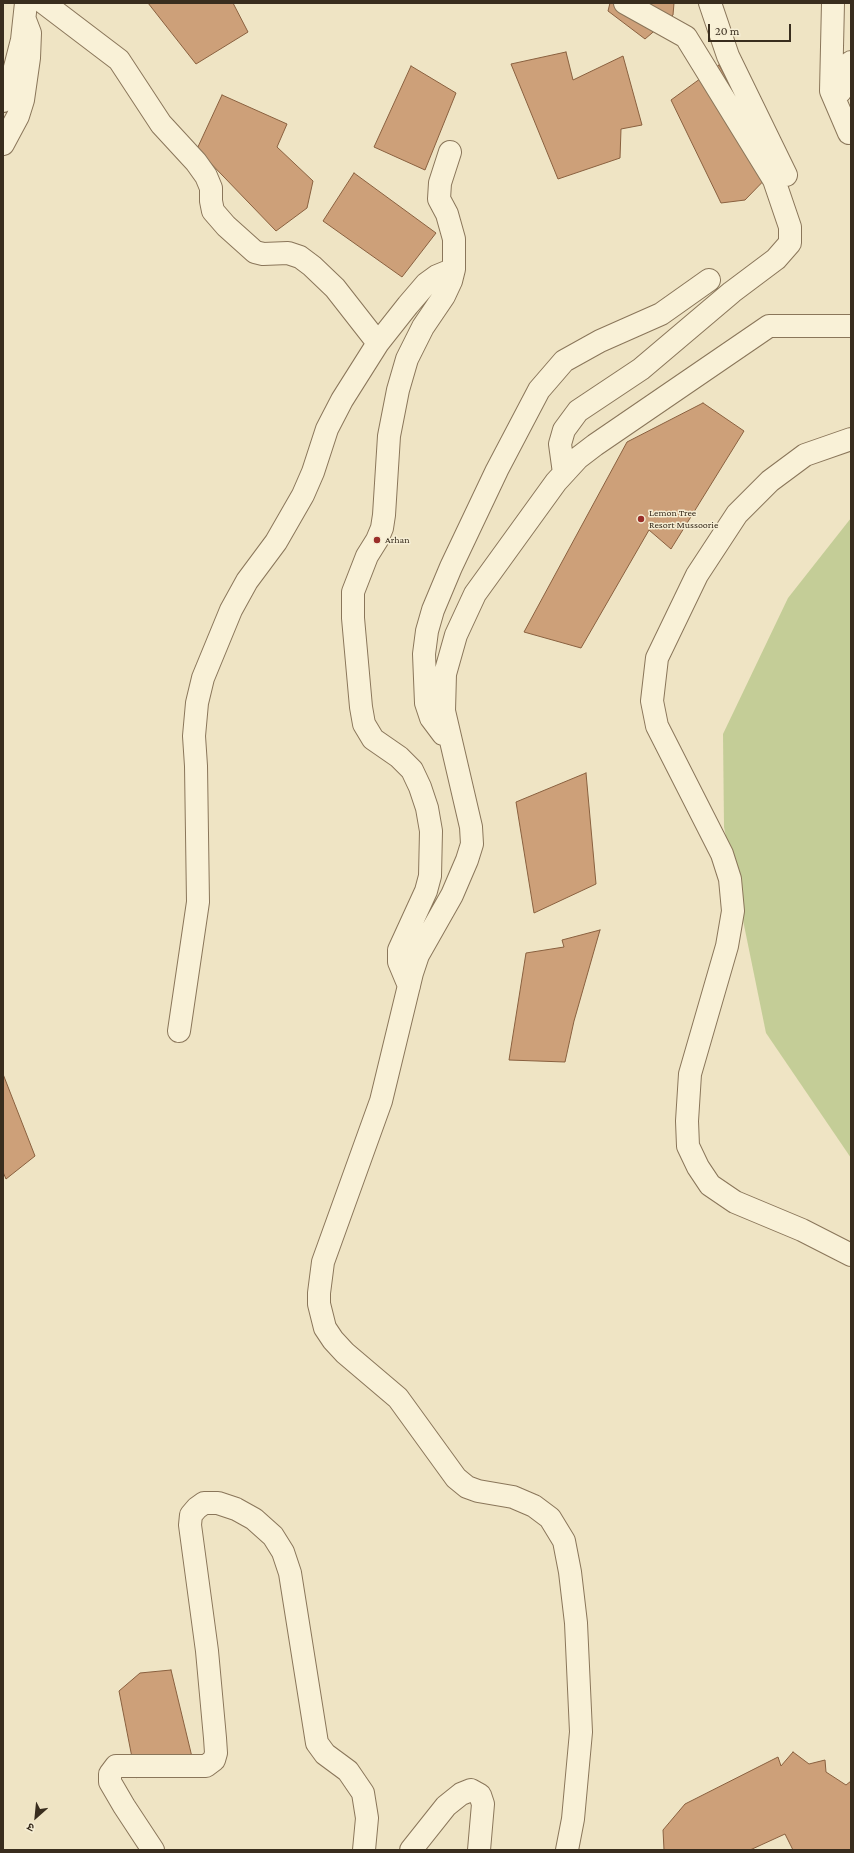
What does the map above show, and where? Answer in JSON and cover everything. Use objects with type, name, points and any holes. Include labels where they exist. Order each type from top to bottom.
[{"type":"street","points":[[44,3],[120,60],[161,124],[196,162],[206,176],[211,188],[213,212],[226,226],[255,252],[263,254],[288,253],[300,257],[312,266],[335,288],[378,343]]},
{"type":"street","points":[[625,3],[686,37],[774,180],[790,227]]},
{"type":"street","points":[[564,473],[560,444],[564,430],[578,411],[641,370],[732,292],[776,258],[790,243],[791,186],[728,56],[710,3]]},
{"type":"street","points":[[833,3],[831,91],[850,137]]},
{"type":"street","points":[[3,101],[10,83],[11,49],[26,11]]},
{"type":"street","points":[[3,144],[18,116],[23,100],[29,58],[30,33],[26,11]]},
{"type":"street","points":[[850,137],[839,88],[841,70],[851,62]]},
{"type":"street","points":[[409,986],[399,962],[399,950],[426,891],[430,876],[431,831],[427,808],[412,770],[400,757],[373,739],[364,724],[360,707],[354,633],[353,592],[367,556],[377,540],[382,528],[389,436],[398,390],[407,359],[423,327],[444,296],[451,281],[454,269],[454,238],[447,214],[440,199],[440,183],[450,152]]},
{"type":"street","points":[[179,1031],[198,902],[196,766],[194,736],[196,703],[203,678],[231,610],[247,581],[291,519],[313,472],[327,429],[342,400],[391,325],[426,284],[437,276],[454,269]]},
{"type":"street","points":[[451,747],[431,718],[426,703],[424,654],[427,631],[433,610],[458,553],[500,463],[539,390],[564,362],[600,341],[661,314],[709,280]]},
{"type":"street","points":[[568,1850],[573,1819],[581,1732],[576,1623],[570,1572],[564,1541],[550,1518],[534,1506],[513,1497],[478,1491],[467,1487],[456,1478],[398,1398],[345,1353],[333,1340],[325,1328],[319,1304],[323,1262],[381,1101],[418,955],[452,895],[472,844],[471,827],[451,747],[444,711],[445,674],[456,635],[475,594],[564,473],[578,458],[595,445],[769,326],[851,326]]},
{"type":"street","points":[[851,439],[805,455],[770,481],[737,514],[698,575],[657,658],[652,701],[657,726],[722,854],[730,879],[733,910],[727,946],[690,1074],[687,1120],[688,1146],[698,1167],[710,1185],[722,1194],[735,1202],[802,1230],[851,1255]]},
{"type":"street","points":[[153,1850],[110,1782],[110,1774],[116,1766],[206,1766],[214,1760],[216,1746],[207,1652],[190,1525],[191,1515],[197,1508],[204,1504],[218,1503],[236,1509],[254,1519],[273,1536],[283,1552],[290,1574],[317,1743],[325,1754],[348,1771],[363,1793],[367,1818],[364,1850]]},
{"type":"street","points":[[411,1850],[446,1806],[461,1794],[472,1790],[480,1795],[483,1804],[479,1850]]},
{"type":"green space","points":[[851,518],[851,1158],[766,1033],[724,827],[723,734],[788,598]]},
{"type":"building","points":[[148,3],[233,3],[248,32],[196,64]]},
{"type":"building","points":[[610,3],[674,3],[673,15],[645,39],[608,11]]},
{"type":"building","points":[[566,52],[573,80],[623,56],[642,125],[621,129],[620,158],[558,179],[511,64]]},
{"type":"building","points":[[719,65],[777,167],[745,200],[721,203],[671,100]]},
{"type":"building","points":[[411,66],[456,93],[425,170],[374,147]]},
{"type":"building","points":[[222,95],[287,124],[277,147],[313,181],[307,208],[276,231],[197,149]]},
{"type":"building","points":[[354,173],[436,233],[402,277],[323,221]]},
{"type":"building","points":[[703,403],[744,431],[671,549],[649,530],[581,648],[524,632],[627,442]]},
{"type":"building","points":[[586,773],[596,884],[534,913],[516,802]]},
{"type":"building","points":[[600,930],[574,1021],[565,1062],[509,1060],[526,953],[564,947],[562,940]]},
{"type":"building","points":[[3,1074],[35,1156],[6,1179],[3,1172]]},
{"type":"building","points":[[171,1670],[192,1757],[161,1757],[136,1778],[119,1691],[140,1673]]},
{"type":"building","points":[[793,1752],[809,1764],[825,1760],[826,1772],[846,1785],[851,1781],[851,1850],[793,1850],[785,1834],[750,1850],[664,1850],[663,1830],[685,1804],[778,1757],[781,1766]]},
{"type":"place","name":"Lemon Tree Resort Mussoorie","points":[[641,519]]},
{"type":"place","name":"Arhan","points":[[377,540]]}]
